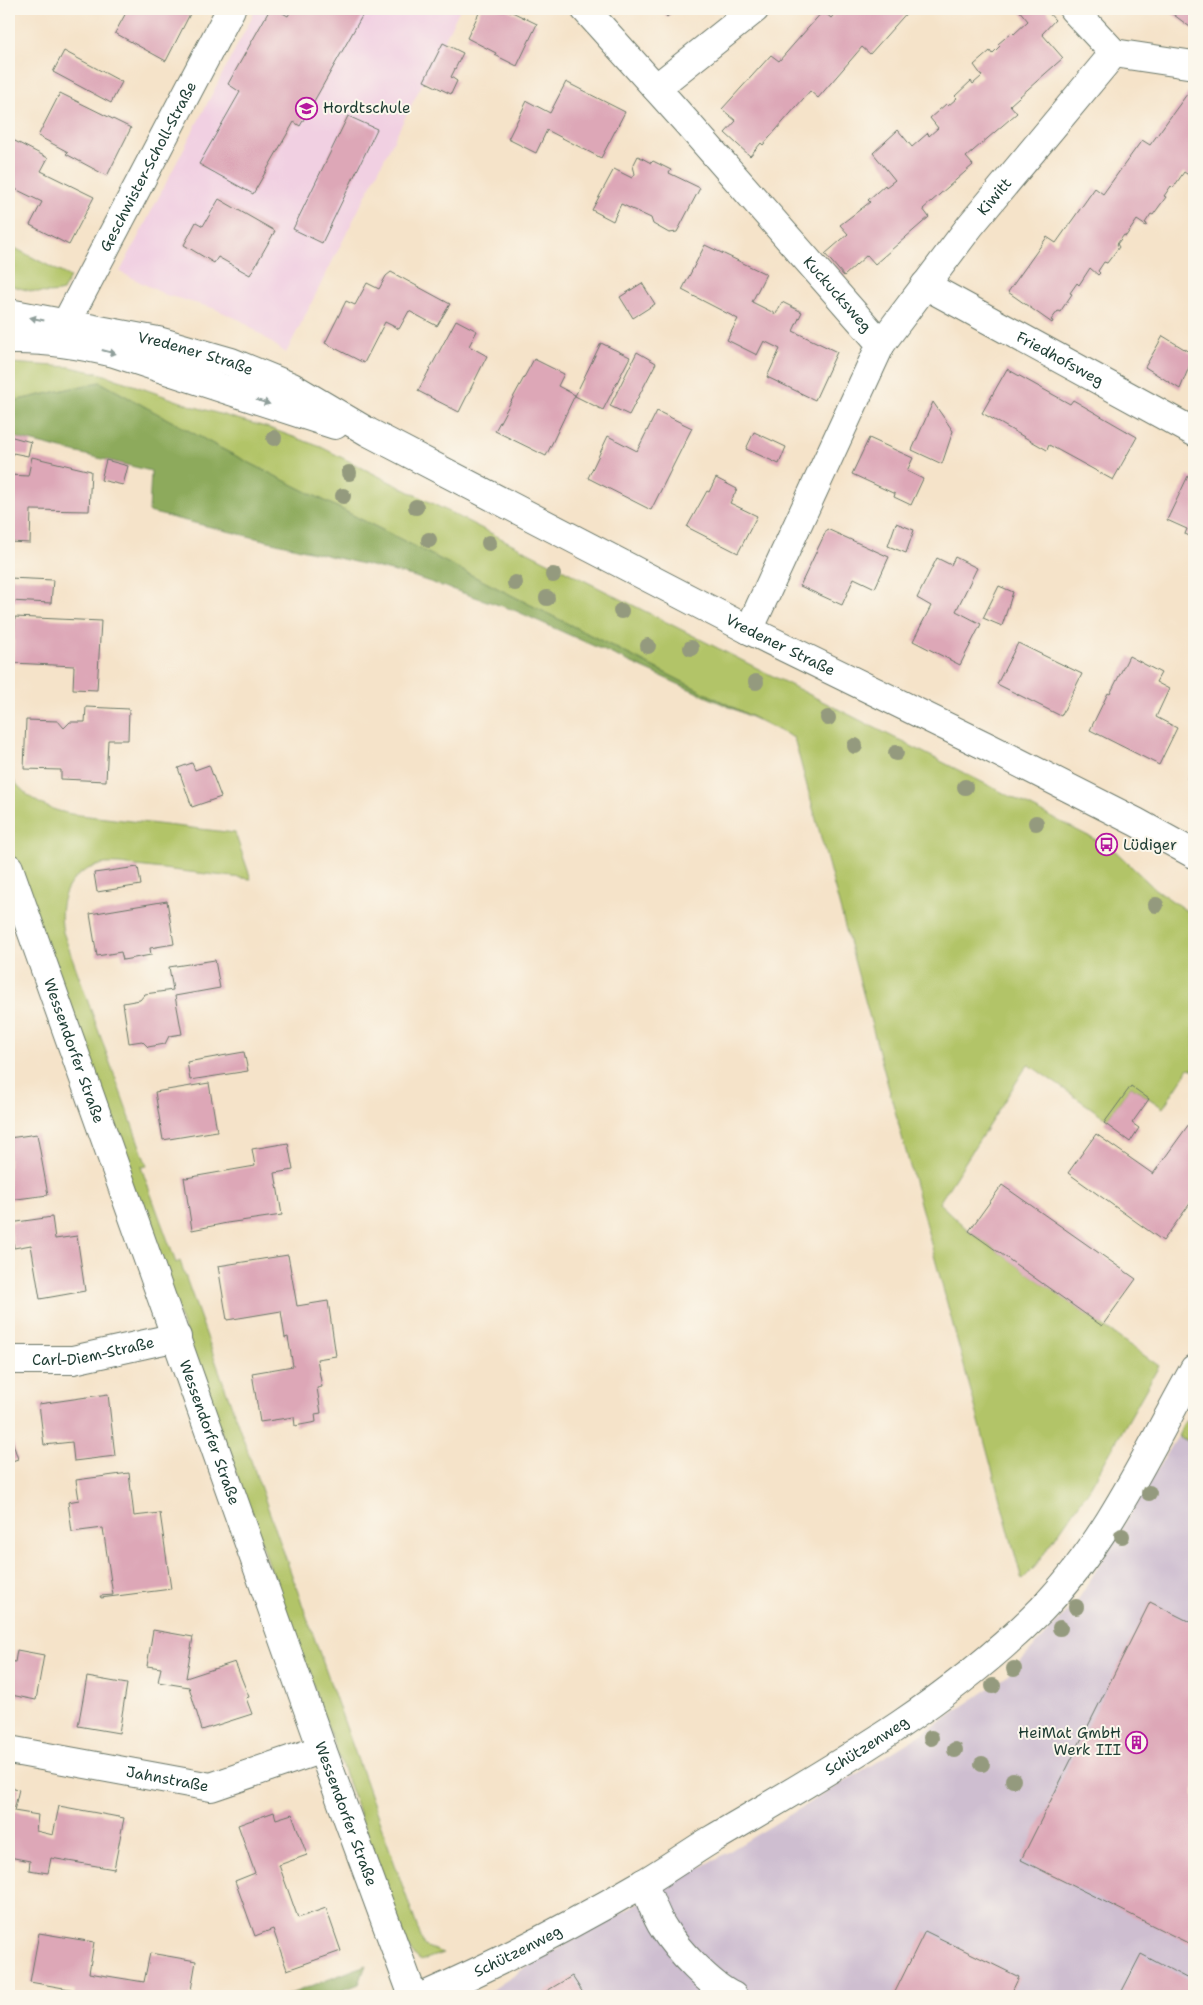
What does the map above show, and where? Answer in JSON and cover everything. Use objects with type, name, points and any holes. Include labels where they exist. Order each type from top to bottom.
[{"type":"street","name":"Geschwister-Scholl-Straße","points":[[61,333],[231,9]]},
{"type":"street","name":"Kuckucksweg","points":[[585,9],[881,344],[749,630]]},
{"type":"street","points":[[656,88],[755,9]]},
{"type":"street","points":[[1073,9],[1114,53],[1194,65]]},
{"type":"street","name":"Kiwitt","points":[[881,344],[970,226],[1114,53]]},
{"type":"street","name":"Friedhofsweg","points":[[925,285],[1194,432]]},
{"type":"street","name":"Vredener Straße","points":[[9,313],[61,333],[158,341],[231,362],[292,387],[368,432],[749,630],[988,747],[1136,822],[1194,854]]},
{"type":"street","name":"Vredener Straße","points":[[9,340],[37,339],[61,333]]},
{"type":"street","name":"Wessendorfer Straße","points":[[9,868],[322,1749],[412,1996]]},
{"type":"street","name":"Carl-Diem-Straße","points":[[9,1360],[73,1360],[176,1337]]},
{"type":"street","name":"Schützenweg","points":[[424,1996],[543,1939],[643,1884],[710,1841],[777,1803],[923,1710],[987,1659],[1041,1610],[1084,1560],[1109,1520],[1194,1369]]},
{"type":"street","name":"Jahnstraße","points":[[9,1750],[211,1787],[322,1749]]},
{"type":"street","points":[[643,1884],[663,1929],[686,1957],[723,1992],[733,1996]]},
{"type":"shaded area","name":"Hordtschule","points":[[256,9],[460,9],[286,353],[242,321],[213,308],[166,295],[120,272]]},
{"type":"shaded area","points":[[1194,1405],[1194,1996],[483,1996],[525,1968],[728,1852],[857,1774],[925,1732],[1006,1677],[1078,1600],[1178,1436]]},
{"type":"green space","points":[[9,245],[70,277],[63,291],[43,293],[9,285]]},
{"type":"green space","points":[[9,363],[70,367],[102,374],[195,407],[269,428],[321,447],[1112,848],[1155,889],[1194,916],[1194,1070],[1189,1068],[1163,1108],[1131,1086],[1107,1119],[1028,1064],[939,1203],[969,1231],[1159,1366],[1090,1488],[1034,1568],[1022,1580],[794,738],[222,449],[100,382],[9,402]]},
{"type":"green space","points":[[100,382],[222,449],[758,720],[514,610],[412,576],[149,512],[151,471],[9,436],[9,402]]},
{"type":"green space","points":[[9,775],[22,790],[36,801],[61,812],[235,833],[251,879],[119,864],[100,865],[88,869],[79,875],[66,890],[61,910],[63,932],[147,1166],[141,1167],[176,1263],[180,1261],[424,1946],[443,1953],[420,1961],[408,1948],[9,845]]},
{"type":"green space","points":[[1185,1421],[1194,1426],[1194,1444],[1178,1436]]},
{"type":"green space","points":[[366,1965],[359,1984],[328,1996],[285,1996]]},
{"type":"building","points":[[128,9],[179,9],[190,14],[166,61],[115,33]]},
{"type":"building","points":[[270,9],[275,9],[288,16],[292,9],[366,9],[300,126],[294,122],[253,194],[199,164],[240,92],[228,84]]},
{"type":"building","points":[[481,9],[506,9],[537,24],[517,66],[467,38]]},
{"type":"building","points":[[660,9],[676,9],[667,17]]},
{"type":"building","points":[[839,9],[910,9],[870,54],[862,47],[818,98],[810,91],[763,145],[761,143],[750,156],[725,133],[736,121],[722,109],[771,55],[779,61],[823,11],[831,18]]},
{"type":"building","points":[[1018,9],[1045,9],[1055,20],[1042,34],[1063,58],[1010,105],[1017,113],[966,157],[973,165],[923,209],[929,217],[875,264],[867,255],[844,276],[825,254],[848,234],[840,225],[870,202],[868,200],[885,185],[886,187],[895,180],[873,153],[898,130],[912,147],[928,133],[929,136],[938,128],[930,118],[946,104],[948,106],[957,98],[955,96],[971,81],[973,84],[982,76],[974,65],[990,51],[992,54],[1000,46],[998,44],[1012,32],[1014,34],[1028,21]]},
{"type":"building","points":[[1166,9],[1194,9],[1194,30]]},
{"type":"building","points":[[443,43],[463,53],[451,77],[457,81],[451,94],[424,81]]},
{"type":"building","points":[[64,51],[122,82],[111,103],[53,72]]},
{"type":"building","points":[[566,82],[625,112],[601,158],[547,130],[536,153],[508,139],[527,101],[550,113]]},
{"type":"building","points":[[1190,90],[1194,93],[1193,178],[1184,172],[1173,188],[1171,186],[1164,196],[1166,197],[1153,215],[1151,214],[1145,223],[1147,224],[1146,226],[1137,220],[1126,236],[1124,235],[1117,244],[1119,247],[1107,263],[1104,262],[1098,271],[1100,273],[1098,275],[1090,268],[1079,285],[1077,283],[1070,293],[1072,294],[1060,312],[1058,311],[1051,320],[1053,321],[1052,323],[1008,292],[1047,237],[1056,243],[1095,188],[1103,194],[1142,140],[1150,145]]},
{"type":"building","points":[[60,93],[131,128],[107,176],[66,154],[68,152],[38,136]]},
{"type":"building","points":[[348,116],[377,129],[322,243],[293,229]]},
{"type":"building","points":[[9,138],[48,158],[41,171],[94,197],[69,245],[30,225],[42,202],[9,186],[9,171],[14,161],[9,159]]},
{"type":"building","points":[[638,156],[671,170],[669,173],[700,188],[677,232],[669,233],[653,224],[651,218],[621,204],[613,221],[592,210],[614,169],[632,178],[635,174],[633,166]]},
{"type":"building","points":[[219,199],[275,231],[250,275],[218,257],[214,263],[184,245],[196,222],[203,226]]},
{"type":"building","points":[[705,245],[766,274],[752,302],[776,314],[782,302],[802,312],[793,331],[837,352],[815,400],[767,377],[780,349],[764,341],[757,355],[727,340],[738,319],[682,290]]},
{"type":"building","points":[[391,272],[450,304],[437,326],[409,311],[399,329],[385,322],[364,363],[325,343],[346,301],[355,305],[367,283],[379,289],[386,276]]},
{"type":"building","points":[[642,283],[655,304],[633,318],[620,297]]},
{"type":"building","points":[[456,320],[477,331],[469,346],[487,356],[459,412],[418,391]]},
{"type":"building","points":[[1163,336],[1194,355],[1180,389],[1145,367]]},
{"type":"building","points":[[601,343],[630,357],[603,410],[575,396]]},
{"type":"building","points":[[637,352],[656,363],[629,415],[610,406]]},
{"type":"building","points":[[534,359],[564,374],[558,386],[575,395],[546,456],[495,431]]},
{"type":"building","points":[[1007,369],[1070,404],[1073,400],[1137,437],[1113,480],[1049,445],[1047,450],[982,413]]},
{"type":"building","points":[[933,402],[953,431],[942,464],[912,450]]},
{"type":"building","points":[[657,411],[692,428],[651,510],[588,478],[608,436],[637,451]]},
{"type":"building","points":[[754,432],[786,447],[779,464],[746,449]]},
{"type":"building","points":[[9,436],[31,442],[28,456],[13,453],[9,467]]},
{"type":"building","points":[[869,438],[913,458],[907,471],[923,479],[911,505],[894,497],[895,494],[852,474]]},
{"type":"building","points":[[32,457],[91,471],[89,511],[31,510],[30,543],[9,542],[9,475],[28,476]]},
{"type":"building","points":[[106,460],[128,466],[123,485],[101,480]]},
{"type":"building","points":[[1188,476],[1194,479],[1194,538],[1185,534],[1187,529],[1167,520]]},
{"type":"building","points":[[716,478],[737,489],[730,503],[757,516],[738,553],[687,527]]},
{"type":"building","points":[[896,523],[914,530],[906,553],[888,546]]},
{"type":"building","points":[[827,529],[889,557],[875,588],[854,578],[842,605],[800,586]]},
{"type":"building","points":[[955,557],[977,568],[956,611],[981,624],[960,665],[913,641],[931,606],[917,598],[937,558],[951,565]]},
{"type":"building","points":[[9,578],[53,580],[51,603],[9,601]]},
{"type":"building","points":[[999,586],[1013,592],[1002,626],[983,618]]},
{"type":"building","points":[[15,617],[101,621],[97,690],[73,689],[74,666],[13,663]]},
{"type":"building","points":[[1018,643],[1082,674],[1061,716],[997,684]]},
{"type":"building","points":[[1129,656],[1161,673],[1156,682],[1169,689],[1156,717],[1177,728],[1159,765],[1090,730]]},
{"type":"building","points":[[86,707],[129,709],[128,740],[108,740],[106,781],[61,779],[61,770],[24,769],[26,720],[58,721],[64,728],[70,722],[85,722]]},
{"type":"building","points":[[192,763],[195,770],[209,765],[221,797],[192,807],[178,768]]},
{"type":"building","points":[[1194,765],[1194,783],[1187,779]]},
{"type":"building","points":[[138,867],[141,885],[97,892],[94,873]]},
{"type":"building","points":[[167,901],[174,944],[150,948],[151,955],[123,960],[121,952],[97,956],[90,914]]},
{"type":"building","points":[[215,960],[220,988],[175,996],[182,1034],[169,1036],[165,1044],[148,1047],[142,1041],[129,1043],[123,1003],[140,1000],[145,994],[173,990],[169,967]]},
{"type":"building","points":[[244,1052],[248,1071],[190,1080],[187,1062]]},
{"type":"building","points":[[209,1083],[217,1131],[163,1140],[155,1092]]},
{"type":"building","points":[[1131,1086],[1149,1099],[1132,1123],[1139,1128],[1130,1142],[1104,1123]]},
{"type":"building","points":[[1189,1124],[1194,1128],[1194,1198],[1163,1241],[1068,1173],[1096,1134],[1153,1174]]},
{"type":"building","points":[[37,1134],[48,1195],[9,1200],[9,1138]]},
{"type":"building","points":[[288,1143],[293,1170],[275,1173],[282,1215],[192,1230],[184,1177],[255,1166],[252,1149]]},
{"type":"building","points":[[1002,1185],[1136,1279],[1102,1326],[969,1231]]},
{"type":"building","points":[[52,1217],[55,1239],[77,1236],[85,1291],[40,1299],[31,1245],[14,1248],[10,1223]]},
{"type":"building","points":[[288,1255],[297,1306],[328,1301],[336,1356],[317,1359],[322,1387],[317,1388],[321,1413],[315,1414],[316,1422],[295,1426],[294,1417],[260,1422],[252,1373],[293,1366],[288,1337],[285,1338],[281,1311],[227,1320],[218,1266]]},
{"type":"building","points":[[108,1394],[115,1456],[74,1461],[72,1442],[44,1445],[39,1404]]},
{"type":"building","points":[[9,1431],[18,1459],[9,1462]]},
{"type":"building","points":[[129,1473],[134,1516],[160,1513],[171,1589],[101,1598],[100,1596],[113,1595],[103,1528],[72,1532],[68,1502],[79,1500],[76,1480]]},
{"type":"building","name":"HeiMat GmbH Werk III","points":[[1150,1602],[1194,1624],[1194,1946],[1021,1860]]},
{"type":"building","points":[[153,1630],[193,1637],[186,1678],[235,1662],[249,1697],[246,1698],[252,1714],[202,1730],[189,1687],[158,1682],[161,1668],[147,1666]]},
{"type":"building","points":[[17,1650],[44,1655],[36,1700],[11,1695],[9,1702],[9,1661],[15,1662]]},
{"type":"building","points":[[87,1677],[127,1684],[119,1733],[78,1726]]},
{"type":"building","points":[[9,1787],[19,1789],[14,1811],[38,1815],[36,1831],[53,1835],[59,1806],[124,1818],[114,1869],[51,1858],[48,1873],[29,1870],[30,1861],[9,1857]]},
{"type":"building","points":[[274,1812],[276,1819],[292,1814],[307,1855],[279,1865],[298,1918],[326,1908],[341,1951],[287,1970],[273,1929],[255,1936],[235,1881],[255,1873],[238,1825]]},
{"type":"building","points":[[925,1931],[1019,1977],[1010,1996],[893,1996]]},
{"type":"building","points":[[39,1933],[94,1942],[89,1973],[144,1982],[150,1953],[196,1961],[190,1996],[74,1996],[75,1990],[30,1982]]},
{"type":"building","points":[[1141,1954],[1194,1982],[1194,1996],[1132,1996],[1122,1991]]},
{"type":"building","points":[[572,1976],[585,1996],[538,1996]]},
{"type":"place","name":"Hordtschule","points":[[307,108]]},
{"type":"place","name":"Lüdiger","points":[[1107,845]]},
{"type":"place","name":"HeiMat GmbH Werk III","points":[[1137,1742]]}]
